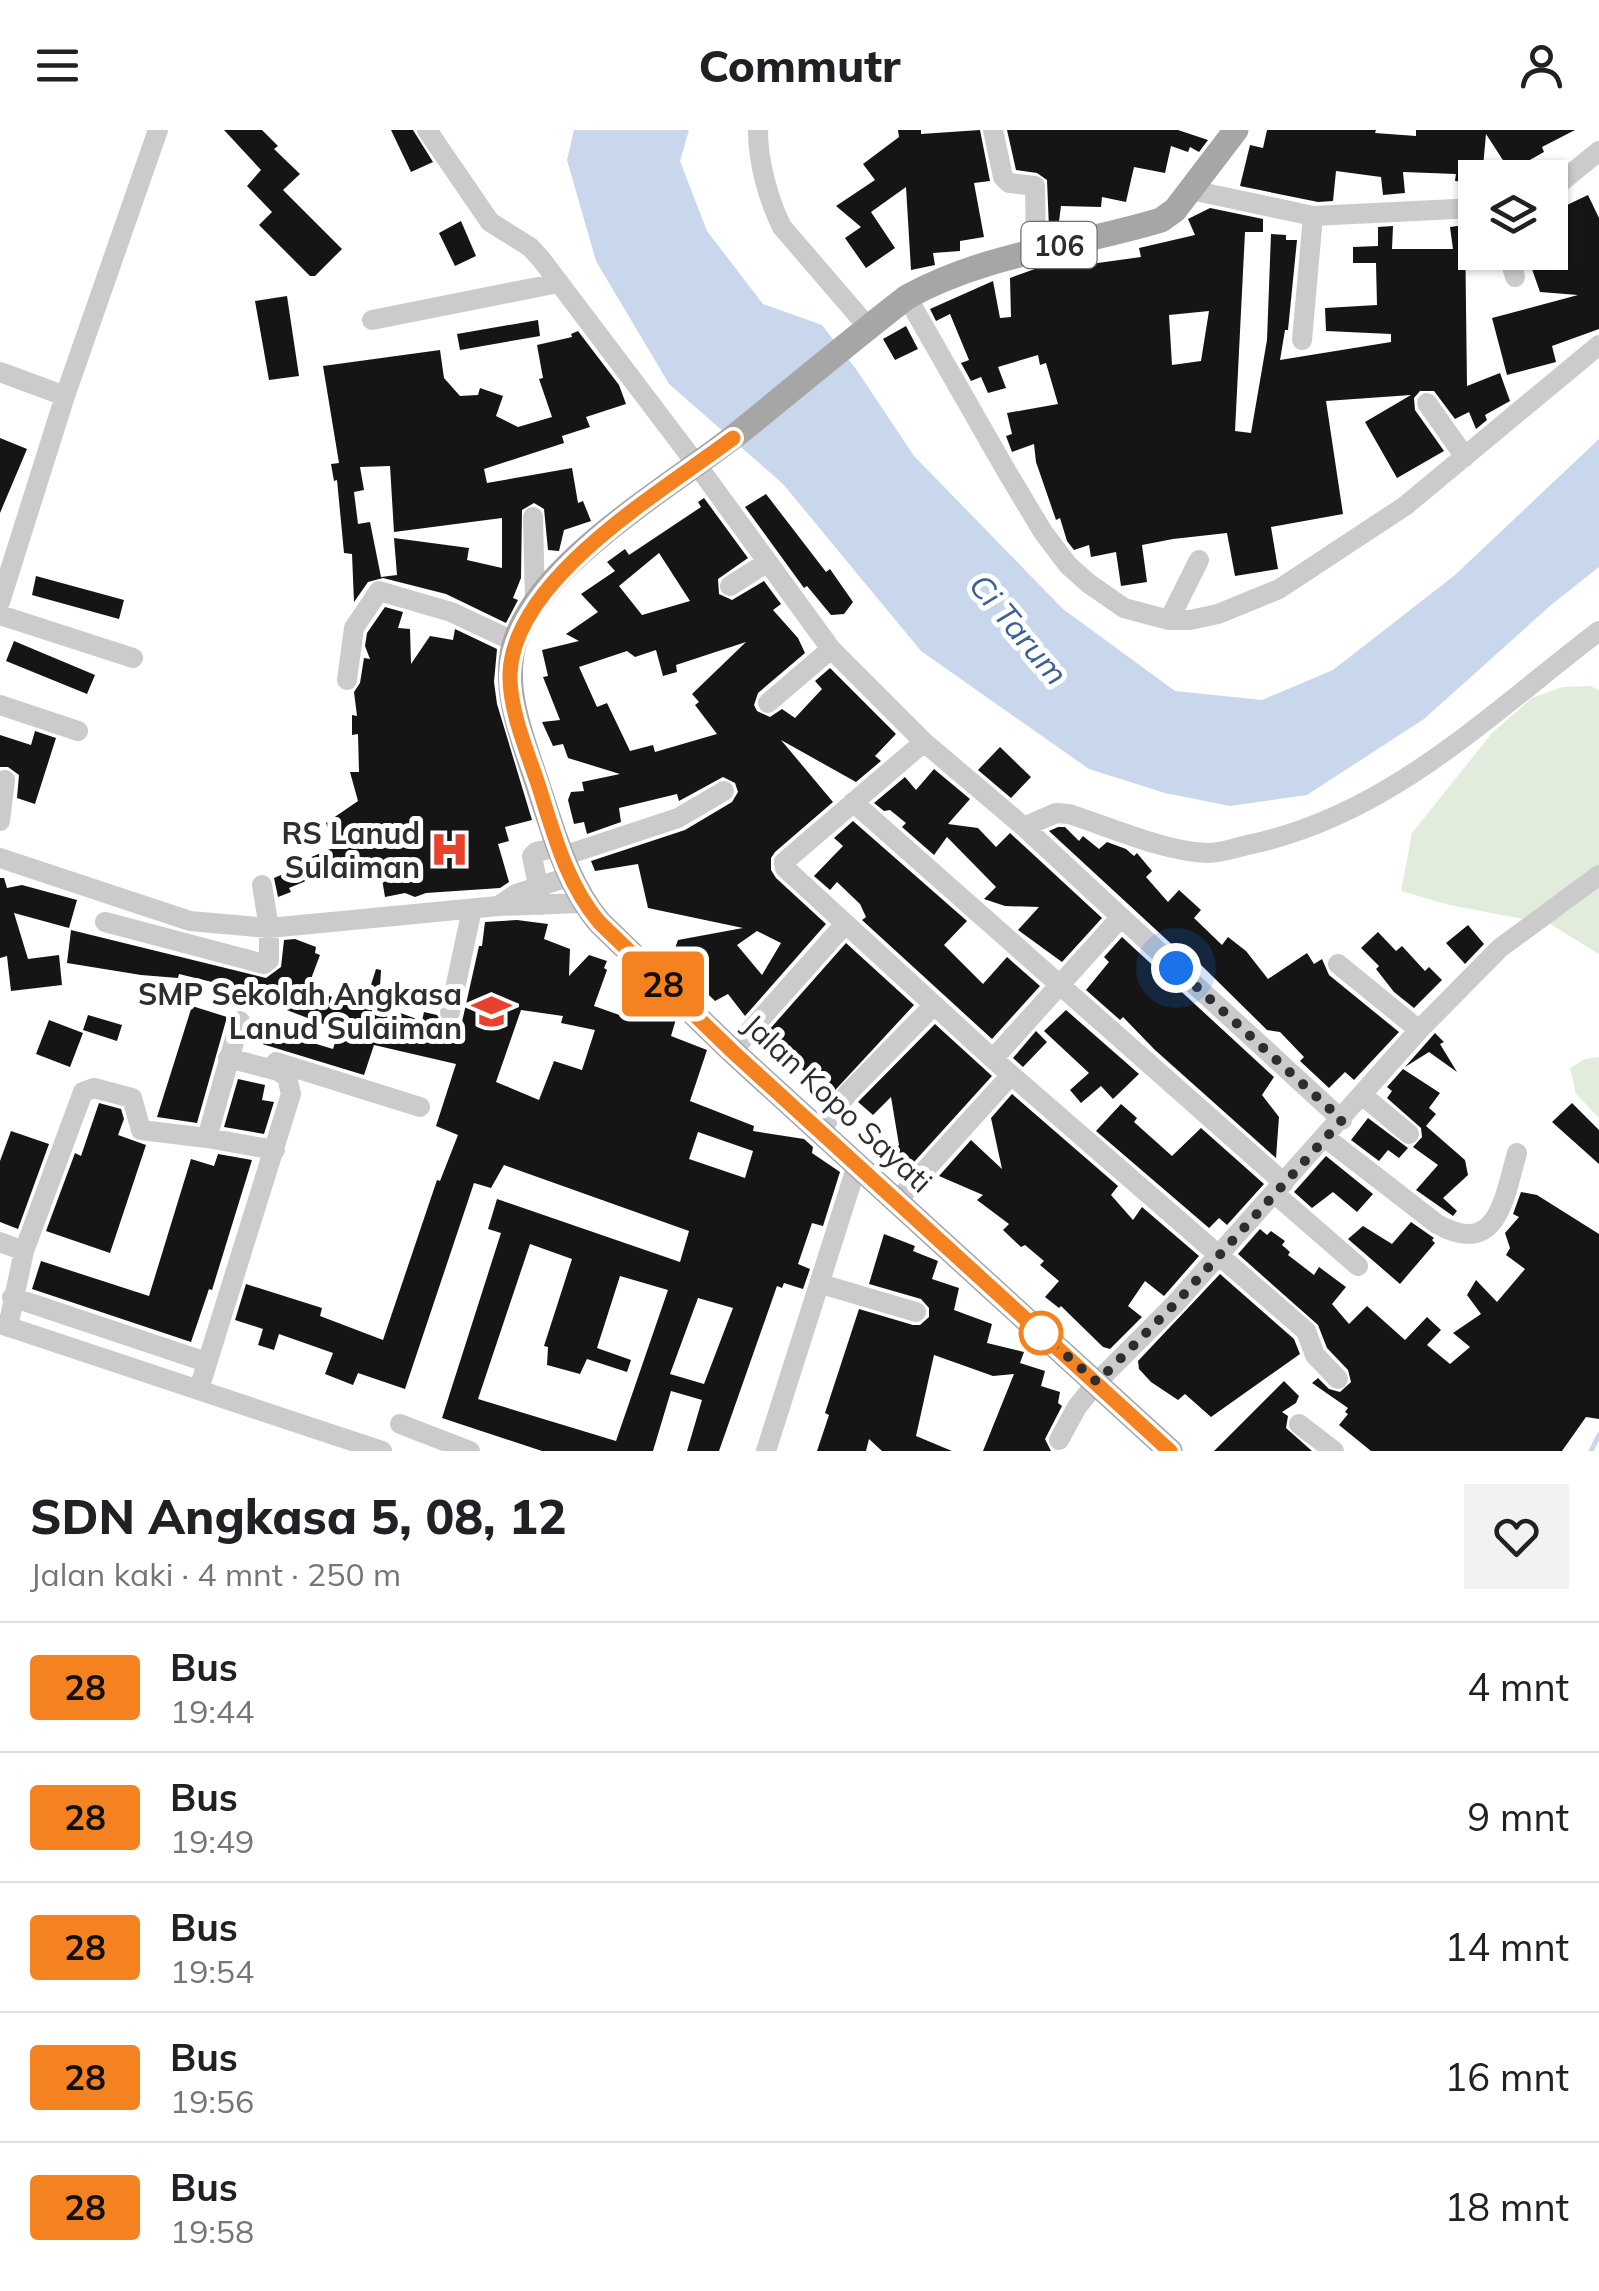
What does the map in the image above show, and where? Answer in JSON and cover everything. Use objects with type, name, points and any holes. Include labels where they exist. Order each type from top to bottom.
[{"type":"main road","name":"106","points":[[864,330],[907,297],[962,272],[1161,220],[1175,210],[1236,130]]},
{"type":"main road","name":"Jalan Kopo Sayati","points":[[864,330],[733,438],[579,556],[535,602],[515,642],[510,685],[532,766],[583,903],[732,1051],[1170,1451]]},
{"type":"street","points":[[0,602],[64,396],[158,130]]},
{"type":"street","points":[[426,130],[490,222],[530,247],[697,465],[831,649],[924,742],[1024,828],[1342,1120]]},
{"type":"street","points":[[758,130],[770,196],[782,227],[864,330]]},
{"type":"street","points":[[993,130],[1003,177],[1009,183],[1035,186],[1036,250]]},
{"type":"street","points":[[1568,176],[1599,151]]},
{"type":"street","points":[[1191,190],[1313,216],[1458,209]]},
{"type":"street","points":[[1302,340],[1313,216]]},
{"type":"street","points":[[1513,270],[1515,277]]},
{"type":"street","points":[[372,320],[558,283]]},
{"type":"street","points":[[907,297],[1043,532],[1068,565],[1124,608],[1169,620],[1218,614],[1279,589],[1405,506],[1599,345]]},
{"type":"street","points":[[0,372],[64,396]]},
{"type":"street","points":[[1427,403],[1465,458]]},
{"type":"street","points":[[533,518],[535,602]]},
{"type":"street","points":[[1169,620],[1199,560]]},
{"type":"street","points":[[730,586],[766,564]]},
{"type":"street","points":[[348,680],[354,628],[379,591],[451,612],[515,642]]},
{"type":"street","points":[[0,615],[132,658]]},
{"type":"street","points":[[1024,828],[1056,814],[1069,814],[1177,848],[1210,853],[1282,838],[1356,809],[1408,780],[1599,631]]},
{"type":"street","points":[[768,702],[831,649]]},
{"type":"street","points":[[0,705],[78,730]]},
{"type":"street","points":[[924,742],[783,865],[992,1059],[1306,1331],[1314,1355],[1338,1379]]},
{"type":"street","points":[[0,820],[4,780]]},
{"type":"street","points":[[540,896],[564,860],[678,818],[724,791]]},
{"type":"street","points":[[853,802],[1279,1188],[1358,1266]]},
{"type":"street","points":[[540,896],[532,856],[536,852],[564,860]]},
{"type":"street","points":[[0,858],[190,921],[269,928],[373,912],[498,906],[540,896],[583,903]]},
{"type":"street","points":[[1060,1440],[1092,1378],[1220,1254],[1419,1030],[1500,948],[1599,875]]},
{"type":"street","points":[[104,922],[264,964],[269,960],[269,928],[262,885]]},
{"type":"street","points":[[450,1012],[472,909]]},
{"type":"street","points":[[992,1059],[1121,918]]},
{"type":"street","points":[[732,1051],[845,924]]},
{"type":"street","points":[[1338,964],[1419,1030]]},
{"type":"street","points":[[820,1130],[848,1092],[934,1006]]},
{"type":"street","points":[[207,1138],[240,1021]]},
{"type":"street","points":[[230,1053],[420,1107]]},
{"type":"street","points":[[199,1388],[292,1094],[291,1084],[278,1070],[230,1053]]},
{"type":"street","points":[[897,1201],[1012,1075]]},
{"type":"street","points":[[274,1150],[141,1130],[132,1098],[94,1088],[83,1092],[24,1251],[4,1326],[382,1451]]},
{"type":"street","points":[[1362,1095],[1409,1134]]},
{"type":"street","points":[[1326,1138],[1455,1234],[1483,1231],[1495,1224],[1517,1153]]},
{"type":"street","points":[[766,1451],[857,1165]]},
{"type":"street","points":[[0,1242],[24,1251]]},
{"type":"street","points":[[821,1284],[916,1312]]},
{"type":"street","points":[[12,1297],[206,1362]]},
{"type":"street","points":[[400,1424],[470,1451]]},
{"type":"street","points":[[1299,1424],[1334,1451]]},
{"type":"green space","points":[[1590,686],[1599,690],[1599,954],[1550,924],[1449,905],[1401,891],[1412,833],[1492,733],[1532,698],[1563,687]]},
{"type":"green space","points":[[1599,1057],[1599,1118],[1576,1094],[1570,1068],[1585,1059]]},
{"type":"water","name":"Ci Tarum","points":[[574,130],[689,130],[680,161],[707,231],[763,304],[822,325],[914,456],[1063,609],[1175,691],[1262,700],[1333,670],[1455,575],[1599,439],[1599,567],[1424,719],[1307,795],[1230,806],[1165,793],[1089,769],[921,651],[783,484],[669,384],[596,261],[567,160]]},
{"type":"building","points":[[224,130],[262,130],[278,146],[274,149],[300,174],[283,190],[342,249],[315,276],[310,276],[259,225],[272,212],[247,186],[261,170]]},
{"type":"building","points":[[391,130],[413,130],[433,162],[411,172]]},
{"type":"building","points":[[898,130],[921,130],[921,134],[980,130],[990,181],[974,183],[984,237],[960,241],[960,251],[933,253],[935,265],[911,270],[906,187],[871,212],[895,248],[866,268],[845,238],[861,227],[836,206],[875,180],[863,164],[899,137]]},
{"type":"building","points":[[1007,130],[1178,130],[1208,140],[1199,152],[1190,147],[1188,152],[1171,146],[1165,173],[1134,167],[1126,202],[1102,197],[1101,207],[1061,206],[1058,229],[1049,228],[1047,180],[1037,173],[1016,170]]},
{"type":"building","points":[[1267,130],[1376,130],[1375,133],[1416,136],[1416,130],[1575,130],[1542,147],[1544,152],[1530,160],[1503,160],[1486,134],[1484,160],[1458,160],[1458,181],[1456,174],[1403,172],[1405,193],[1383,195],[1381,177],[1336,171],[1333,201],[1318,202],[1240,186],[1250,145],[1263,148]]},
{"type":"building","points":[[1588,195],[1599,218],[1599,329],[1552,346],[1556,362],[1507,375],[1492,318],[1578,295],[1540,292],[1532,270],[1568,270],[1568,204]]},
{"type":"building","points":[[1210,208],[1263,219],[1263,232],[1245,232],[1235,431],[1251,433],[1267,340],[1271,234],[1297,240],[1288,330],[1280,360],[1391,342],[1391,334],[1326,331],[1325,308],[1377,305],[1376,263],[1353,263],[1353,247],[1378,246],[1378,227],[1393,226],[1392,249],[1453,249],[1450,227],[1458,226],[1458,270],[1466,270],[1467,386],[1500,373],[1510,401],[1485,415],[1487,420],[1476,429],[1469,412],[1455,419],[1434,391],[1420,391],[1414,398],[1415,410],[1444,451],[1397,478],[1365,422],[1411,395],[1326,401],[1343,514],[1271,527],[1278,569],[1235,576],[1227,533],[1142,545],[1147,582],[1121,586],[1116,552],[1091,557],[1089,545],[1074,550],[1067,541],[1036,462],[1034,444],[1012,452],[1006,436],[1012,434],[1007,413],[1058,404],[1046,363],[1040,365],[1038,355],[998,367],[1006,388],[988,393],[981,377],[971,381],[961,363],[969,360],[950,314],[936,321],[930,309],[993,281],[1000,318],[1011,317],[1010,278],[1075,259],[1076,266],[1141,257],[1139,248],[1195,235],[1188,219]],"holes":[[[1209,311],[1201,361],[1172,365],[1169,315]]]},
{"type":"building","points":[[461,221],[476,256],[455,266],[439,233]]},
{"type":"building","points":[[287,296],[299,376],[269,380],[255,301]]},
{"type":"building","points":[[538,320],[540,336],[460,350],[457,334]]},
{"type":"building","points":[[906,326],[918,349],[895,360],[883,339]]},
{"type":"building","points":[[578,331],[619,385],[626,404],[586,417],[590,427],[562,436],[564,443],[484,469],[487,483],[572,468],[578,503],[583,501],[591,521],[564,530],[559,551],[548,550],[544,509],[534,503],[522,510],[521,578],[513,598],[518,600],[506,623],[446,594],[383,578],[368,582],[354,602],[352,554],[344,553],[337,480],[334,481],[331,464],[339,463],[323,366],[440,350],[444,378],[460,396],[478,395],[480,388],[503,396],[496,416],[518,427],[552,417],[539,379],[543,378],[537,345],[572,337]],"holes":[[[390,466],[394,532],[502,518],[502,568],[467,560],[469,548],[394,538],[397,575],[381,577],[370,522],[358,524],[354,492],[364,490],[360,467]]]},
{"type":"building","points":[[0,438],[27,449],[0,513]]},
{"type":"building","points":[[766,494],[853,602],[844,614],[831,615],[807,586],[804,588],[745,507]]},
{"type":"building","points":[[704,498],[748,558],[718,579],[719,594],[732,600],[764,581],[781,604],[773,610],[798,638],[805,653],[758,693],[754,705],[757,711],[770,717],[782,709],[795,718],[822,689],[815,681],[830,668],[896,734],[875,756],[881,761],[856,782],[781,740],[833,802],[775,852],[771,870],[826,924],[745,1016],[728,994],[715,1001],[681,968],[687,966],[674,951],[678,940],[743,928],[648,908],[638,864],[595,871],[591,861],[685,830],[732,802],[738,792],[735,783],[723,777],[679,801],[677,794],[619,808],[621,822],[587,834],[584,822],[574,824],[568,800],[571,792],[584,791],[582,782],[620,774],[568,758],[563,744],[553,746],[542,722],[560,720],[543,677],[548,676],[542,650],[579,641],[566,634],[598,612],[581,594],[615,571],[607,562],[625,549],[629,555],[701,507],[698,502]],"holes":[[[659,553],[690,601],[642,615],[619,586]],[[746,642],[692,694],[699,702],[695,705],[717,734],[655,752],[653,745],[630,751],[607,703],[597,707],[579,667],[627,651],[635,657],[656,650],[663,676],[677,672],[676,665]],[[757,931],[781,943],[762,975],[737,945]]]},
{"type":"building","points":[[36,576],[124,600],[119,619],[32,595]]},
{"type":"building","points":[[385,607],[403,612],[398,628],[410,629],[411,664],[430,636],[453,640],[455,629],[497,649],[497,704],[532,820],[505,827],[509,841],[498,844],[509,882],[500,888],[385,897],[380,867],[347,877],[344,865],[289,888],[291,892],[278,897],[274,878],[335,847],[326,823],[358,801],[350,772],[359,772],[358,734],[352,735],[352,715],[357,716],[354,692],[360,683],[364,658],[370,659],[365,646],[367,633]]},
{"type":"building","points":[[14,641],[95,675],[87,694],[6,661]]},
{"type":"building","points":[[35,731],[56,738],[35,804],[17,798],[19,775],[8,767],[0,767],[0,735],[31,745]]},
{"type":"building","points":[[1000,747],[1031,777],[1011,798],[978,770]]},
{"type":"building","points":[[934,769],[970,799],[948,824],[978,828],[996,847],[1010,833],[1102,918],[1062,962],[1018,930],[1039,907],[1005,906],[984,899],[996,887],[947,837],[934,855],[902,827],[906,823],[874,803],[905,777],[916,790]]},
{"type":"building","points":[[853,821],[967,921],[944,945],[983,984],[1007,957],[1040,986],[992,1039],[862,920],[866,917],[860,904],[837,882],[830,890],[814,876],[843,846],[834,838]]},
{"type":"building","points":[[1065,827],[1079,841],[1083,836],[1099,849],[1107,842],[1134,856],[1137,853],[1152,871],[1146,877],[1168,902],[1179,890],[1201,910],[1194,918],[1222,945],[1228,937],[1246,951],[1268,979],[1307,953],[1314,964],[1322,959],[1329,975],[1399,1032],[1354,1080],[1345,1072],[1329,1088],[1300,1061],[1304,1057],[1280,1032],[1267,1030],[1196,960],[1193,964],[1049,831]]},
{"type":"building","points":[[0,878],[4,878],[7,888],[22,885],[77,900],[69,928],[14,913],[28,959],[59,955],[62,985],[11,991],[7,956],[0,958]]},
{"type":"building","points":[[517,920],[548,924],[544,939],[570,949],[569,976],[589,955],[607,961],[594,1006],[625,1017],[626,1011],[644,1017],[652,1007],[676,1019],[671,1036],[707,1050],[690,1101],[754,1126],[753,1131],[804,1139],[813,1147],[812,1153],[840,1172],[823,1226],[812,1223],[798,1264],[810,1269],[803,1289],[784,1283],[782,1288],[777,1286],[719,1451],[687,1451],[702,1400],[671,1391],[653,1451],[542,1451],[442,1418],[501,1233],[488,1229],[497,1199],[680,1262],[689,1231],[504,1165],[491,1188],[474,1183],[405,1389],[358,1373],[353,1385],[325,1374],[333,1353],[279,1334],[274,1350],[258,1345],[263,1329],[235,1320],[246,1284],[322,1308],[320,1316],[383,1340],[437,1180],[440,1181],[458,1135],[436,1126],[456,1064],[374,1045],[364,1075],[249,1040],[253,1025],[333,1049],[339,1030],[216,983],[179,974],[178,978],[141,975],[67,963],[71,930],[266,978],[281,967],[284,940],[295,939],[316,947],[315,953],[320,955],[308,987],[363,1010],[376,969],[381,970],[379,1005],[422,1021],[424,1012],[437,1015],[442,1023],[453,1025],[462,1022],[485,922]],"holes":[[[521,1010],[563,1016],[561,1023],[595,1030],[582,1070],[554,1061],[539,1100],[496,1082]],[[698,1132],[753,1151],[745,1178],[689,1159]],[[530,1244],[572,1259],[544,1346],[548,1347],[547,1365],[580,1374],[587,1359],[627,1372],[631,1360],[597,1348],[620,1276],[668,1290],[616,1441],[478,1399]],[[698,1298],[733,1308],[704,1384],[670,1374]]]},
{"type":"building","points":[[1468,925],[1484,944],[1465,964],[1446,943]]},
{"type":"building","points":[[1378,932],[1396,951],[1402,946],[1425,971],[1429,967],[1442,980],[1414,1008],[1394,992],[1376,969],[1379,966],[1361,948]]},
{"type":"building","points":[[1122,937],[1274,1077],[1262,1095],[1279,1117],[1276,1158],[1123,1017],[1120,1020],[1086,990],[1109,962],[1104,957]]},
{"type":"building","points":[[846,943],[914,1005],[826,1100],[814,1087],[819,1083],[792,1061],[796,1051],[778,1043],[769,1030]]},
{"type":"building","points":[[192,1006],[227,1017],[197,1123],[157,1117]]},
{"type":"building","points":[[1066,1010],[1139,1074],[1113,1099],[1101,1086],[1081,1103],[1070,1090],[1089,1073],[1044,1031]]},
{"type":"building","points":[[88,1015],[122,1025],[117,1041],[83,1030]]},
{"type":"building","points":[[49,1020],[83,1033],[70,1067],[36,1054]]},
{"type":"building","points":[[935,1024],[992,1076],[905,1172],[890,1158],[899,1145],[891,1097],[873,1115],[858,1102]]},
{"type":"building","points":[[1036,1031],[1047,1042],[1023,1067],[1013,1058]]},
{"type":"building","points":[[1435,1033],[1444,1042],[1440,1044],[1457,1072],[1429,1052],[1405,1067]]},
{"type":"building","points":[[1403,1069],[1440,1093],[1429,1108],[1436,1114],[1426,1126],[1465,1160],[1468,1175],[1443,1198],[1457,1211],[1453,1216],[1416,1190],[1438,1165],[1413,1147],[1422,1137],[1421,1128],[1387,1098],[1392,1091],[1387,1087]]},
{"type":"building","points":[[238,1079],[265,1085],[262,1100],[274,1102],[264,1134],[224,1127]]},
{"type":"building","points":[[1012,1094],[1118,1186],[1111,1195],[1133,1220],[1142,1207],[1199,1256],[1164,1296],[1145,1281],[1128,1306],[1142,1317],[1110,1349],[1045,1297],[1059,1281],[1040,1265],[1044,1261],[1003,1230],[1009,1224],[977,1200],[983,1195],[939,1176],[971,1140],[1002,1169],[991,1118]]},
{"type":"building","points":[[99,1103],[121,1109],[124,1119],[118,1135],[146,1145],[110,1253],[46,1231],[75,1153],[81,1156]]},
{"type":"building","points":[[1572,1103],[1599,1130],[1599,1164],[1552,1122]]},
{"type":"building","points":[[1121,1104],[1137,1118],[1134,1122],[1172,1156],[1201,1128],[1264,1184],[1227,1225],[1219,1218],[1209,1228],[1096,1131]]},
{"type":"building","points":[[1368,1118],[1408,1148],[1399,1158],[1388,1150],[1379,1161],[1351,1140]]},
{"type":"building","points":[[11,1131],[49,1144],[18,1229],[0,1222],[0,1161]]},
{"type":"building","points":[[218,1154],[252,1160],[212,1290],[209,1289],[191,1342],[32,1289],[41,1261],[149,1296],[191,1159],[214,1166]]},
{"type":"building","points":[[1326,1156],[1373,1194],[1357,1212],[1333,1192],[1312,1208],[1294,1192]]},
{"type":"building","points":[[1521,1192],[1537,1195],[1599,1234],[1599,1419],[1586,1417],[1562,1451],[1371,1451],[1339,1425],[1348,1408],[1312,1383],[1318,1378],[1329,1389],[1340,1392],[1351,1382],[1348,1370],[1327,1348],[1318,1325],[1238,1254],[1260,1229],[1267,1235],[1271,1231],[1285,1241],[1282,1245],[1290,1252],[1288,1255],[1314,1275],[1319,1267],[1346,1287],[1332,1304],[1349,1324],[1367,1306],[1405,1340],[1427,1317],[1441,1330],[1427,1345],[1450,1364],[1470,1347],[1453,1333],[1481,1314],[1467,1295],[1476,1280],[1497,1302],[1525,1269],[1506,1255],[1510,1248],[1505,1233],[1519,1217],[1513,1214]]},
{"type":"building","points":[[1411,1222],[1434,1238],[1435,1243],[1400,1284],[1348,1239],[1363,1226],[1392,1244]]},
{"type":"building","points":[[884,1234],[915,1246],[913,1251],[938,1261],[932,1279],[959,1288],[954,1310],[992,1324],[987,1343],[1024,1352],[1020,1363],[1045,1371],[1041,1386],[1060,1392],[1058,1403],[1062,1406],[1045,1439],[1051,1451],[983,1451],[1014,1374],[993,1376],[934,1355],[916,1436],[952,1451],[882,1451],[869,1439],[866,1451],[817,1451],[829,1415],[825,1413],[859,1309],[913,1325],[920,1325],[929,1317],[929,1308],[921,1299],[869,1284]]},
{"type":"building","points":[[1220,1274],[1294,1339],[1300,1354],[1211,1417],[1185,1394],[1178,1400],[1151,1382],[1139,1369],[1138,1361]]},
{"type":"building","points":[[1284,1381],[1299,1396],[1296,1403],[1282,1412],[1288,1416],[1286,1428],[1312,1451],[1214,1451]]},
{"type":"waterway","points":[[1591,1451],[1599,1435]]},
{"type":"bus line","name":"28","points":[[733,438],[579,556],[535,602],[515,642],[510,685],[532,766],[571,876],[583,903],[599,922],[732,1051],[1170,1451]]},
{"type":"place","name":"RS Lanud Sulaiman","points":[[450,850]]},
{"type":"place","name":"SMP Sekolah Angkasa Lanud Sulaiman","points":[[492,1011]]},
{"type":"route","points":[[1041,1333],[1097,1382],[1175,1304],[1342,1120],[1176,968]]}]
